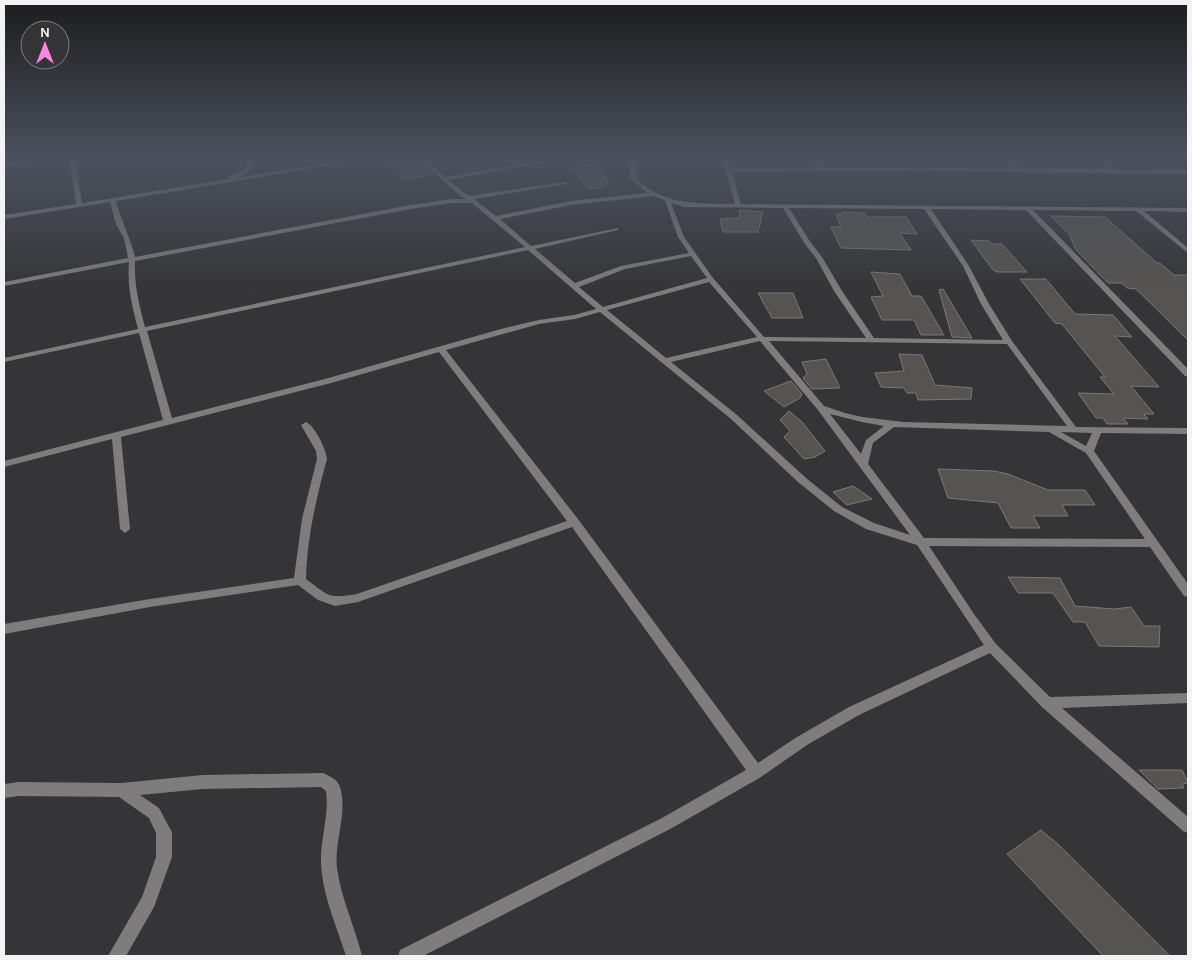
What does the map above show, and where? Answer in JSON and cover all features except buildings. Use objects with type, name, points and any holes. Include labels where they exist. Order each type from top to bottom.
[{"type":"street","points":[[4,217],[94,203]]},
{"type":"street","points":[[114,203],[118,224],[127,238],[132,261],[131,281],[142,329],[168,422]]},
{"type":"street","points":[[4,284],[439,203]]},
{"type":"street","points":[[476,203],[734,417],[802,480],[838,508],[870,526],[921,542],[1154,543]]},
{"type":"street","points":[[495,218],[573,203]]},
{"type":"street","points":[[668,203],[681,237],[711,279],[820,408],[863,463],[921,542],[992,647],[1047,703],[1188,826]]},
{"type":"street","points":[[678,203],[685,205],[739,206],[1188,210]]},
{"type":"street","points":[[671,210],[685,205]]},
{"type":"street","points":[[786,206],[808,244],[819,257],[838,291],[872,341]]},
{"type":"street","points":[[926,208],[966,266],[984,304],[1009,342],[1074,430]]},
{"type":"street","points":[[1027,208],[1188,374]]},
{"type":"street","points":[[1137,209],[1188,251]]},
{"type":"street","points":[[4,360],[616,229]]},
{"type":"street","points":[[574,286],[623,267],[693,254]]},
{"type":"street","points":[[4,464],[442,350],[539,322],[575,317],[603,310],[711,279]]},
{"type":"street","points":[[666,361],[760,339],[1009,342]]},
{"type":"street","points":[[442,350],[574,522],[756,772]]},
{"type":"street","points":[[820,408],[841,416],[891,424],[1097,431],[1188,431]]},
{"type":"street","points":[[300,582],[300,549],[308,508],[322,459],[321,451],[306,424]]},
{"type":"street","points":[[863,463],[868,442],[891,424]]},
{"type":"street","points":[[1050,429],[1089,451],[1188,592]]},
{"type":"street","points":[[1089,451],[1097,431]]},
{"type":"street","points":[[116,435],[125,529]]},
{"type":"street","points":[[4,629],[150,603],[300,582],[322,597],[335,602],[358,598],[574,522]]},
{"type":"street","points":[[406,956],[668,823],[756,772],[802,741],[854,711],[992,647]]},
{"type":"street","points":[[1047,703],[1188,698]]},
{"type":"street","points":[[4,790],[121,790],[203,782],[323,780],[333,787],[336,804],[329,856],[333,884],[354,956]]},
{"type":"street","points":[[117,956],[148,901],[164,856],[164,832],[154,813],[121,790]]}]
